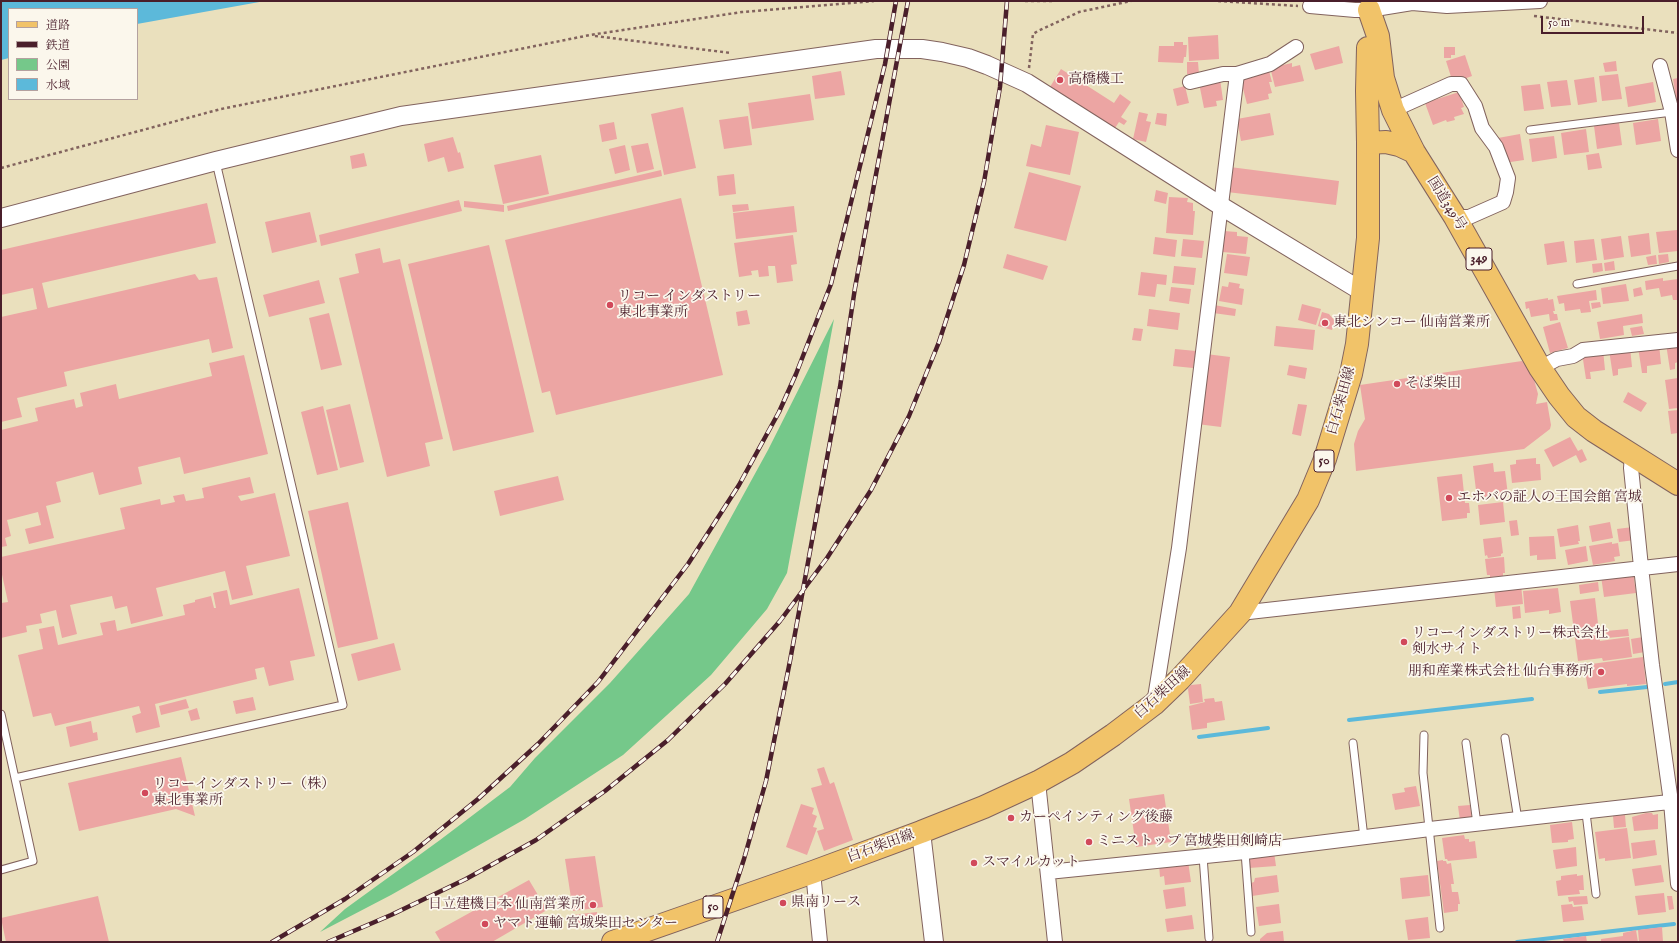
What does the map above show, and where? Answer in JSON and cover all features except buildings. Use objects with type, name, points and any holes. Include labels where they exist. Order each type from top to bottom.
[{"type":"main road","name":"349","points":[[1369,5],[1378,36],[1383,78],[1393,110],[1414,152]]},
{"type":"main road","points":[[1369,5],[1367,91],[1368,143],[1386,142],[1398,145],[1414,152]]},
{"type":"main road","name":"白石柴田線","points":[[613,942],[813,872],[921,832],[984,807],[1038,782],[1072,763],[1154,704],[1180,679],[1240,613],[1308,500],[1324,459],[1351,374],[1357,344],[1368,238],[1368,143]]},
{"type":"main road","name":"国道349号","points":[[1414,152],[1455,217],[1540,368],[1559,396],[1576,417],[1678,484]]},
{"type":"street","points":[[1310,6],[1355,10],[1369,5],[1412,3],[1447,6],[1540,1]]},
{"type":"street","points":[[1190,82],[1223,74],[1237,74],[1270,64],[1296,47]]},
{"type":"street","points":[[1,218],[216,161],[401,116],[876,49],[922,49],[968,58],[1027,83],[1221,206],[1363,292]]},
{"type":"street","points":[[1660,66],[1672,112],[1678,150]]},
{"type":"street","points":[[1154,704],[1179,548],[1237,74]]},
{"type":"street","points":[[1393,110],[1451,84],[1461,84],[1475,106],[1482,128],[1496,147],[1508,178],[1506,192],[1503,202],[1468,217],[1455,217]]},
{"type":"street","points":[[1540,368],[1558,359],[1573,356],[1582,350],[1678,340]]},
{"type":"street","points":[[1632,455],[1631,468],[1652,665],[1674,802],[1678,883]]},
{"type":"street","points":[[1240,613],[1678,564]]},
{"type":"street","points":[[1038,782],[1054,942]]},
{"type":"street","points":[[1048,872],[1244,852],[1430,829],[1586,813],[1674,802]]},
{"type":"street","points":[[921,832],[934,942]]},
{"type":"street","points":[[813,872],[820,942]]},
{"type":"lane","points":[[1530,130],[1672,112]]},
{"type":"lane","points":[[15,778],[343,705],[216,161]]},
{"type":"lane","points":[[1577,284],[1678,266]]},
{"type":"lane","points":[[1,714],[33,861],[1,870]]},
{"type":"lane","points":[[1424,735],[1423,773],[1440,928]]},
{"type":"lane","points":[[1505,738],[1518,820]]},
{"type":"lane","points":[[1353,743],[1364,838]]},
{"type":"lane","points":[[1466,743],[1477,824]]},
{"type":"lane","points":[[1586,813],[1596,894]]},
{"type":"lane","points":[[1244,852],[1252,932]]},
{"type":"lane","points":[[1203,856],[1209,938]]},
{"type":"path","points":[[1,168],[222,109],[590,35],[742,12],[874,1]]},
{"type":"path","points":[[1025,1],[1055,1]]},
{"type":"path","points":[[1027,83],[1033,34],[1079,12],[1131,1]]},
{"type":"path","points":[[1218,1],[1310,6]]},
{"type":"path","points":[[1531,16],[1678,33]]},
{"type":"path","points":[[590,35],[730,53],[754,65]]},
{"type":"green space","points":[[834,319],[787,573],[767,609],[711,675],[623,755],[525,819],[391,895],[320,932],[345,909],[510,787],[535,758],[610,683],[689,594],[768,450]]},
{"type":"water","points":[[1,1],[265,1],[138,24],[138,8],[8,8],[8,58],[1,60]]},
{"type":"waterway","points":[[1665,684],[1678,682]]},
{"type":"waterway","points":[[1600,692],[1647,687]]},
{"type":"waterway","points":[[1349,720],[1532,699]]},
{"type":"waterway","points":[[1199,737],[1268,728]]},
{"type":"waterway","points":[[1517,942],[1674,924]]},
{"type":"railway","points":[[272,942],[345,899],[413,852],[478,799],[538,744],[598,682],[688,564],[739,485],[779,412],[796,374],[831,284],[885,64],[896,1]]},
{"type":"railway","points":[[717,942],[744,859],[766,781],[790,661],[840,387],[855,288],[908,1]]},
{"type":"railway","points":[[328,942],[391,915],[466,879],[536,840],[605,791],[668,740],[725,684],[780,621],[827,558],[871,490],[909,416],[939,342],[964,265],[984,182],[1000,87],[1007,1]]},
{"type":"place","name":"高橋機工","points":[[1060,80]]},
{"type":"place","name":"リコー インダストリー 東北事業所","points":[[610,305]]},
{"type":"place","name":"東北シンコー 仙南営業所","points":[[1325,323]]},
{"type":"place","name":"そば柴田","points":[[1397,384]]},
{"type":"place","name":"エホバの証人の王国会館 宮城","points":[[1449,498]]},
{"type":"place","name":"リコーインダストリー株式会社 剣水サイト","points":[[1404,642]]},
{"type":"place","name":"朋和産業株式会社 仙台事務所","points":[[1601,672]]},
{"type":"place","name":"リコーインダストリー（株） 東北事業所","points":[[145,793]]},
{"type":"place","name":"カーペインティング後藤","points":[[1011,818]]},
{"type":"place","name":"ミニストップ 宮城柴田剣崎店","points":[[1089,842]]},
{"type":"place","name":"スマイルカット","points":[[974,863]]},
{"type":"place","name":"県南リース","points":[[783,903]]},
{"type":"place","name":"日立建機日本 仙南営業所","points":[[593,905]]},
{"type":"place","name":"ヤマト運輸 宮城柴田センター","points":[[485,924]]}]
